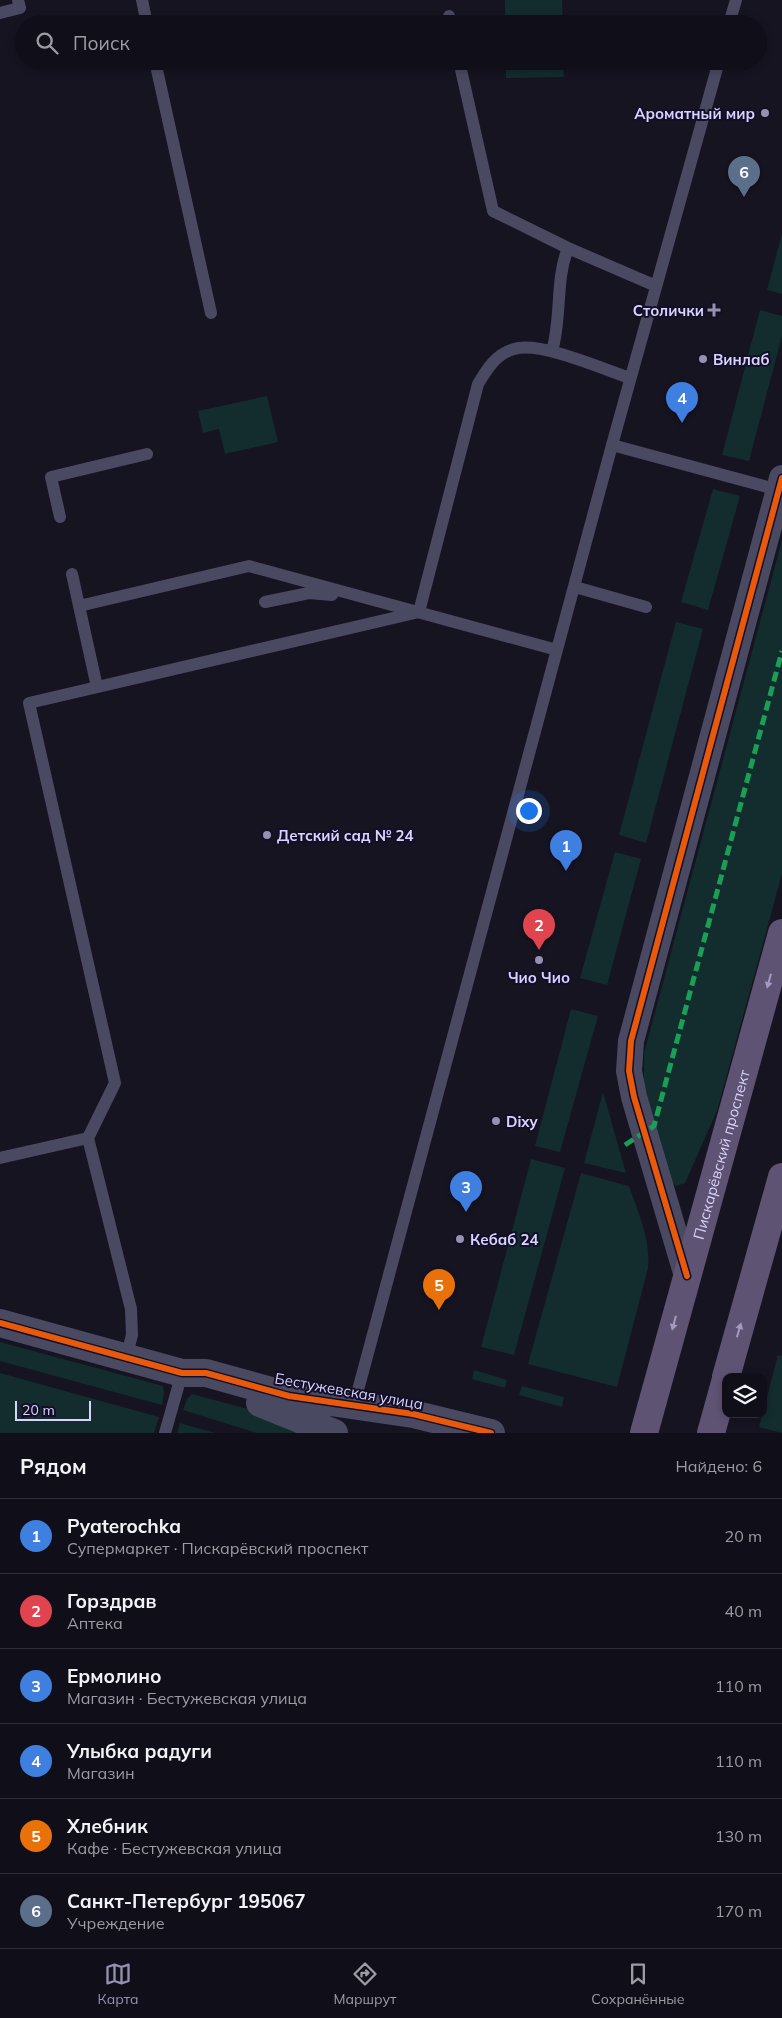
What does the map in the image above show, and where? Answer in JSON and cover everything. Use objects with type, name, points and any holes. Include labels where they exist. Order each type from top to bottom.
[{"type":"main road","name":"Пискарёвский проспект","points":[[644,1433],[712,1193],[782,934]]},
{"type":"main road","points":[[727,1373],[782,1177]]},
{"type":"main road","points":[[711,1433],[722,1393]]},
{"type":"street","points":[[687,1276],[634,1098],[629,1071],[630,1041],[780,484]]},
{"type":"street","name":"Бестужевская улица","points":[[0,1324],[182,1373],[206,1373],[289,1396],[413,1414],[491,1433]]},
{"type":"street","name":"Бестужевская улица","points":[[182,1373],[202,1386],[264,1404],[334,1433]]},
{"type":"lane","points":[[0,13],[20,8],[18,0]]},
{"type":"lane","points":[[142,0],[145,15]]},
{"type":"lane","points":[[732,15],[736,0]]},
{"type":"lane","points":[[157,70],[211,314]]},
{"type":"lane","points":[[461,70],[493,211],[568,248],[656,286]]},
{"type":"lane","points":[[354,1406],[630,378],[716,70]]},
{"type":"lane","points":[[552,351],[556,339],[562,263],[568,248]]},
{"type":"lane","points":[[419,612],[478,384],[487,368],[500,356],[514,348],[533,348],[552,351],[630,378]]},
{"type":"lane","points":[[612,445],[780,484]]},
{"type":"lane","points":[[60,517],[51,477],[147,454]]},
{"type":"lane","points":[[79,606],[249,566],[557,650]]},
{"type":"lane","points":[[72,574],[98,687]]},
{"type":"lane","points":[[575,587],[646,607]]},
{"type":"lane","points":[[265,602],[309,593],[359,596]]},
{"type":"lane","points":[[126,1358],[132,1335],[131,1308],[88,1138],[115,1083],[29,702],[419,612]]},
{"type":"lane","points":[[0,1158],[88,1138]]},
{"type":"lane","points":[[165,1433],[182,1373]]},
{"type":"green space","points":[[505,0],[562,0],[563,15],[505,15]]},
{"type":"green space","points":[[506,70],[564,70],[564,77],[506,78]]},
{"type":"green space","points":[[782,234],[782,294],[767,290]]},
{"type":"green space","points":[[760,310],[782,316],[782,336],[749,461],[722,455]]},
{"type":"green space","points":[[267,396],[278,442],[225,454],[219,429],[203,433],[198,411]]},
{"type":"green space","points":[[713,489],[740,496],[708,610],[681,602]]},
{"type":"green space","points":[[782,540],[782,874],[717,1111],[685,1183],[676,1186],[672,1183],[644,1087],[644,1053]]},
{"type":"green space","points":[[676,622],[703,629],[646,843],[619,835]]},
{"type":"green space","points":[[615,852],[641,859],[607,985],[580,978]]},
{"type":"green space","points":[[571,1009],[598,1016],[560,1152],[535,1146]]},
{"type":"green space","points":[[603,1092],[626,1173],[584,1163]]},
{"type":"green space","points":[[531,1159],[565,1168],[514,1355],[481,1347]]},
{"type":"green space","points":[[581,1173],[629,1186],[648,1247],[648,1268],[617,1387],[528,1364]]},
{"type":"green space","points":[[0,1342],[163,1386],[162,1405],[0,1361]]},
{"type":"green space","points":[[778,1355],[782,1356],[782,1433],[759,1427],[761,1418],[767,1418],[767,1397]]},
{"type":"green space","points":[[474,1370],[507,1380],[505,1388],[472,1379]]},
{"type":"green space","points":[[0,1373],[159,1417],[154,1433],[0,1433]]},
{"type":"green space","points":[[522,1386],[564,1397],[562,1407],[519,1395]]},
{"type":"green space","points":[[192,1394],[262,1413],[303,1433],[257,1433],[183,1410],[187,1399]]},
{"type":"green space","points":[[180,1423],[215,1433],[177,1433]]},
{"type":"marked path","points":[[625,1145],[654,1126],[782,651]]},
{"type":"cycle path","points":[[687,1276],[634,1097],[629,1071],[631,1041],[782,478]]},
{"type":"cycle path","points":[[0,1323],[182,1373],[206,1373],[289,1396],[413,1414],[491,1433]]},
{"type":"place","name":"Ароматный мир","points":[[765,113]]},
{"type":"place","name":"Санкт-Петербург 195067","points":[[744,197]]},
{"type":"place","name":"Столички","points":[[714,310]]},
{"type":"place","name":"Винлаб","points":[[703,359]]},
{"type":"place","name":"Улыбка радуги","points":[[682,423]]},
{"type":"place","name":"Детский сад № 24","points":[[267,835]]},
{"type":"place","name":"Pyaterochka","points":[[566,871]]},
{"type":"place","name":"Горздрав","points":[[539,950]]},
{"type":"place","name":"Чио Чио","points":[[539,960]]},
{"type":"place","name":"Dixy","points":[[496,1121]]},
{"type":"place","name":"Ермолино","points":[[466,1212]]},
{"type":"place","name":"Кебаб 24","points":[[460,1239]]},
{"type":"place","name":"Хлебник","points":[[439,1310]]}]
